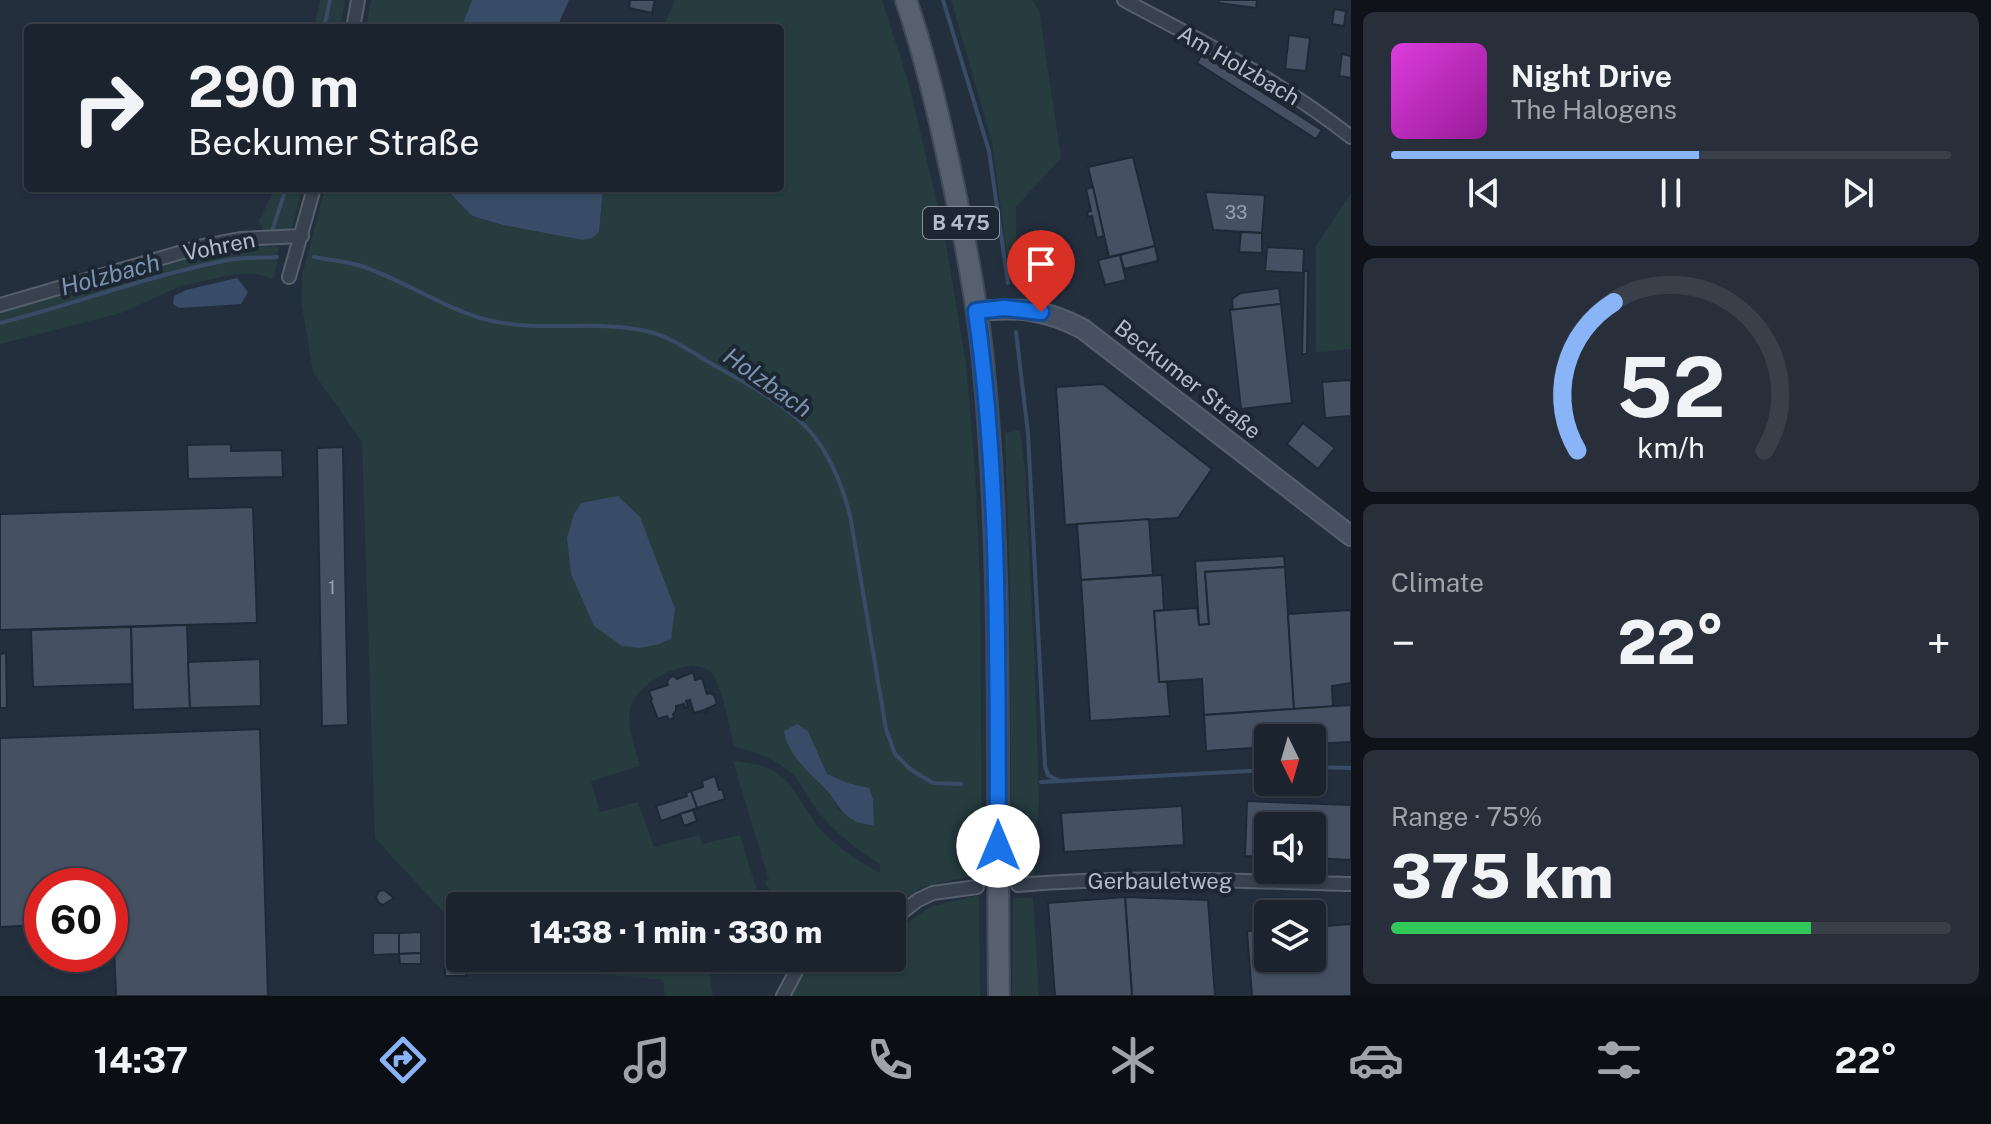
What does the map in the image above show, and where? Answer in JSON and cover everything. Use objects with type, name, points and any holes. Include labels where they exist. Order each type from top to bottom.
[{"type":"main road","name":"B 475","points":[[906,0],[943,135],[963,229],[983,359],[996,583],[999,996]]},
{"type":"street","points":[[354,24],[358,0]]},
{"type":"street","name":"Am Holzbach","points":[[1124,0],[1231,57],[1325,116],[1351,137]]},
{"type":"street","points":[[289,277],[313,192]]},
{"type":"street","name":"Vohren","points":[[0,305],[203,246],[240,239],[302,236]]},
{"type":"street","name":"Beckumer Straße","points":[[976,311],[1004,308],[1041,312],[1063,318],[1083,329],[1351,536]]},
{"type":"street","name":"Gerbauletweg","points":[[1018,885],[1069,880],[1351,884]]},
{"type":"street","points":[[906,909],[933,893],[977,887]]},
{"type":"street","points":[[783,996],[796,972]]},
{"type":"green space","points":[[320,0],[345,0],[341,24],[315,24]]},
{"type":"green space","points":[[371,0],[472,0],[463,24],[367,24]]},
{"type":"green space","points":[[675,0],[882,0],[908,81],[944,232],[966,364],[980,584],[982,874],[921,887],[906,898],[906,892],[771,892],[765,882],[769,880],[733,761],[760,765],[774,771],[794,790],[820,829],[834,842],[880,873],[880,864],[834,829],[784,767],[734,746],[713,675],[705,668],[694,666],[681,667],[655,679],[644,687],[631,705],[631,736],[640,766],[591,781],[600,812],[638,802],[654,847],[699,835],[702,844],[740,835],[757,892],[446,892],[446,915],[375,838],[362,442],[313,372],[302,305],[302,275],[324,192],[451,192],[472,216],[583,240],[599,232],[603,192],[784,192],[784,24],[665,24]],"holes":[[[797,724],[808,731],[827,774],[869,788],[839,810],[832,797],[800,764],[784,731]]]},
{"type":"green space","points":[[951,0],[1032,0],[1039,10],[1061,158],[1016,207],[1017,269],[1009,271],[992,142]]},
{"type":"green space","points":[[273,192],[301,192],[291,232],[265,232],[259,221]]},
{"type":"green space","points":[[1351,193],[1351,349],[1316,352],[1316,246]]},
{"type":"green space","points":[[241,246],[279,247],[274,279],[252,273],[236,274],[181,286],[121,313],[0,344],[0,312]]},
{"type":"green space","points":[[1020,430],[1025,470],[1039,800],[1034,878],[1011,880],[1010,584],[1005,433]]},
{"type":"green space","points":[[979,895],[980,996],[788,996],[804,972],[906,972],[906,923],[930,907]]},
{"type":"green space","points":[[1013,898],[1033,898],[1039,996],[1012,996]]},
{"type":"green space","points":[[582,972],[709,972],[713,996],[665,996],[663,980]]},
{"type":"water","points":[[472,0],[569,0],[559,24],[463,24]]},
{"type":"water","points":[[603,192],[599,232],[583,240],[503,225],[472,216],[451,194]]},
{"type":"water","points":[[237,278],[248,292],[241,304],[179,308],[173,304],[174,296],[186,290]]},
{"type":"water","points":[[618,496],[640,517],[675,609],[671,639],[640,648],[622,646],[594,626],[571,574],[567,538],[574,514],[581,503]]},
{"type":"water","points":[[797,724],[808,731],[827,774],[869,788],[873,800],[874,826],[847,816],[796,757],[784,731]]},
{"type":"building","points":[[630,0],[655,0],[652,13],[629,8]]},
{"type":"building","points":[[1219,0],[1257,0],[1256,8],[1218,3]]},
{"type":"building","points":[[1334,9],[1346,11],[1344,26],[1332,24]]},
{"type":"building","points":[[1289,35],[1310,38],[1306,71],[1285,69]]},
{"type":"building","points":[[1202,54],[1322,130],[1316,139],[1197,63]]},
{"type":"building","points":[[1342,54],[1351,56],[1351,78],[1339,76]]},
{"type":"building","points":[[1133,157],[1155,246],[1109,257],[1088,167]]},
{"type":"building","points":[[1093,187],[1104,236],[1097,238],[1092,216],[1088,217],[1087,212],[1091,211],[1086,189]]},
{"type":"building","points":[[1205,192],[1265,195],[1262,233],[1213,230]]},
{"type":"building","points":[[1241,232],[1262,233],[1262,253],[1239,252]]},
{"type":"building","points":[[1155,246],[1158,261],[1124,269],[1120,255]]},
{"type":"building","points":[[1267,247],[1304,249],[1303,273],[1265,271]]},
{"type":"building","points":[[1120,255],[1126,280],[1105,285],[1098,260]]},
{"type":"building","points":[[1304,271],[1308,271],[1307,354],[1302,354]]},
{"type":"building","points":[[1279,288],[1281,304],[1233,310],[1232,299],[1241,293]]},
{"type":"building","points":[[1281,304],[1292,403],[1241,409],[1230,310]]},
{"type":"building","points":[[1351,380],[1351,416],[1325,418],[1322,382]]},
{"type":"building","points":[[1103,384],[1212,469],[1178,518],[1065,525],[1056,387]]},
{"type":"building","points":[[1303,423],[1335,448],[1318,469],[1287,444]]},
{"type":"building","points":[[231,444],[231,451],[282,450],[283,477],[188,479],[187,445]]},
{"type":"building","points":[[343,447],[348,725],[322,726],[317,448]]},
{"type":"building","points":[[253,507],[257,623],[0,630],[0,514]]},
{"type":"building","points":[[1149,519],[1153,575],[1081,580],[1077,524]]},
{"type":"building","points":[[1284,556],[1285,567],[1205,572],[1209,624],[1199,625],[1195,561]]},
{"type":"building","points":[[1285,567],[1294,709],[1204,715],[1202,679],[1159,682],[1154,611],[1197,608],[1199,625],[1209,624],[1205,572]]},
{"type":"building","points":[[1162,575],[1164,610],[1154,611],[1159,682],[1167,682],[1170,716],[1090,721],[1081,580]]},
{"type":"building","points":[[1351,610],[1351,683],[1332,686],[1333,706],[1342,706],[1294,709],[1288,614]]},
{"type":"building","points":[[187,625],[190,708],[133,710],[131,627]]},
{"type":"building","points":[[131,627],[132,684],[33,687],[31,630]]},
{"type":"building","points":[[6,653],[7,708],[0,708],[0,654]]},
{"type":"building","points":[[260,659],[261,706],[190,708],[188,662]]},
{"type":"building","points":[[693,672],[695,680],[702,678],[707,694],[714,695],[717,704],[706,709],[705,714],[704,710],[694,713],[690,700],[686,701],[688,707],[685,708],[684,704],[676,706],[674,718],[669,720],[667,716],[658,719],[649,691],[668,685],[670,677],[677,679]]},
{"type":"building","points":[[1351,705],[1351,742],[1326,743],[1326,724],[1254,724],[1254,748],[1206,751],[1204,715]]},
{"type":"building","points":[[260,729],[268,996],[116,996],[115,972],[128,972],[128,868],[24,868],[24,926],[0,927],[0,738]]},
{"type":"building","points":[[715,776],[725,799],[697,808],[691,791],[703,787],[702,781]]},
{"type":"building","points":[[691,791],[697,808],[661,821],[656,806],[687,796],[686,793]]},
{"type":"building","points":[[1247,801],[1351,805],[1351,860],[1326,859],[1326,812],[1254,812],[1254,856],[1245,856]]},
{"type":"building","points":[[1182,806],[1184,845],[1064,852],[1061,813]]},
{"type":"building","points":[[693,810],[697,821],[684,826],[680,814]]},
{"type":"building","points":[[384,890],[394,898],[383,905],[376,897],[379,891]]},
{"type":"building","points":[[1125,897],[1208,900],[1215,996],[1132,996]]},
{"type":"building","points":[[1125,897],[1132,996],[1055,996],[1048,903]]},
{"type":"building","points":[[1351,924],[1351,996],[1252,996],[1247,931],[1254,931],[1254,972],[1326,972],[1326,926]]},
{"type":"building","points":[[421,932],[421,953],[399,954],[399,933]]},
{"type":"building","points":[[373,933],[399,933],[399,954],[373,955]]},
{"type":"building","points":[[421,953],[421,964],[400,964],[399,954]]},
{"type":"building","points":[[445,964],[446,972],[466,972],[466,976],[445,976]]},
{"type":"waterway","points":[[325,24],[330,0]]},
{"type":"waterway","points":[[943,0],[989,151],[1008,283]]},
{"type":"waterway","points":[[273,228],[285,192]]},
{"type":"waterway","name":"Holzbach","points":[[0,323],[199,266],[234,259],[277,257]]},
{"type":"waterway","name":"Holzbach","points":[[314,257],[361,266],[484,319],[523,325],[622,327],[651,332],[669,339],[757,390],[799,420],[825,452],[850,515],[886,729],[895,754],[910,769],[933,783],[961,784]]},
{"type":"waterway","points":[[1016,332],[1028,433],[1045,766],[1048,775],[1059,781]]},
{"type":"waterway","name":"Holzbach","points":[[1326,767],[1351,768]]},
{"type":"waterway","name":"Holzbach","points":[[1041,782],[1254,771]]},
{"type":"route","points":[[998,846],[996,583],[983,359],[976,311],[1004,308],[1041,312]]}]
